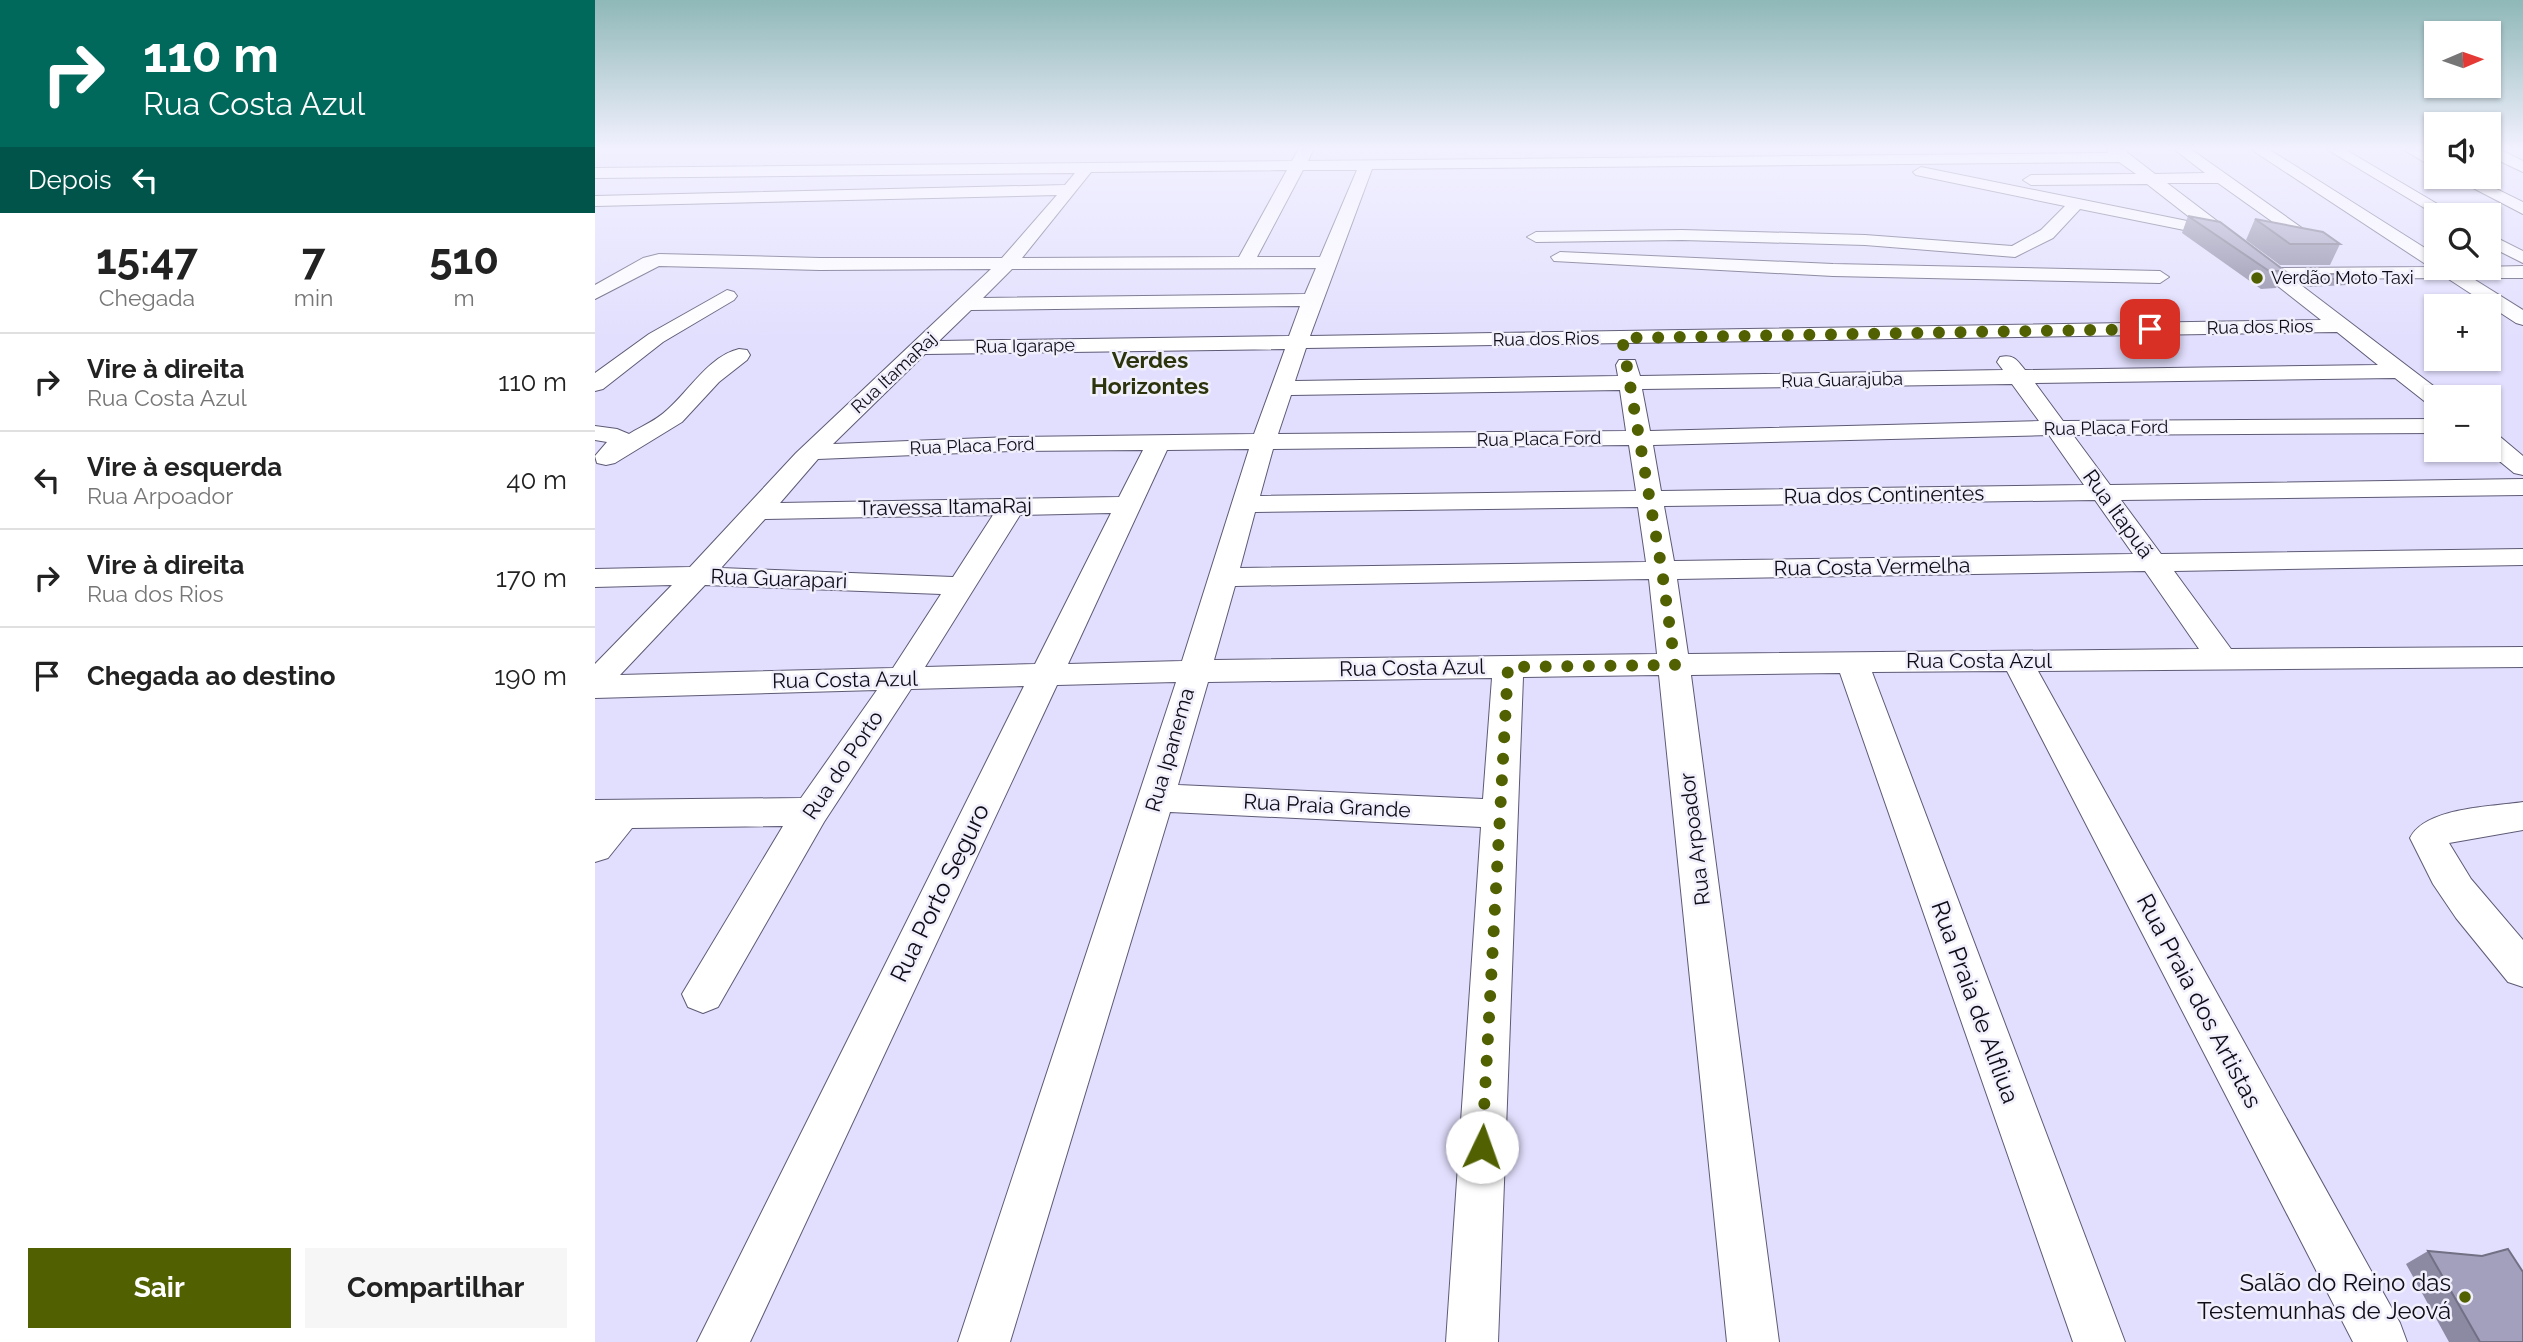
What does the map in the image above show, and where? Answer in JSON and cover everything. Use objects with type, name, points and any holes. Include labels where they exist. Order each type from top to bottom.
[{"type":"street","name":"Rua ItamaRaj","points":[[595,685],[811,452],[969,304],[1053,213]]},
{"type":"street","points":[[1245,262],[1272,213]]},
{"type":"street","name":"Rua Ipanema","points":[[984,1342],[1157,798],[1263,442],[1312,300],[1328,262],[1357,213]]},
{"type":"street","points":[[1536,237],[1682,235],[1865,240],[2015,252],[2047,234],[2068,213]]},
{"type":"street","points":[[2125,213],[2221,232]]},
{"type":"street","points":[[2196,213],[2424,390]]},
{"type":"street","points":[[2271,213],[2357,273]]},
{"type":"street","points":[[2357,213],[2424,256]]},
{"type":"street","points":[[2501,246],[2523,258]]},
{"type":"street","points":[[2015,252],[2015,272]]},
{"type":"street","points":[[1560,257],[1833,270],[2160,277]]},
{"type":"street","points":[[595,293],[656,260],[820,264],[1328,262]]},
{"type":"street","points":[[2275,274],[2424,269]]},
{"type":"street","points":[[2501,271],[2523,272]]},
{"type":"street","points":[[2462,280],[2523,319]]},
{"type":"street","points":[[595,384],[656,338],[727,296]]},
{"type":"street","points":[[969,304],[1312,300]]},
{"type":"street","name":"Rua dos Rios","points":[[1297,341],[2341,326]]},
{"type":"street","name":"Rua Itapuã","points":[[1986,332],[2224,661]]},
{"type":"street","name":"Rua Arpoador","points":[[1622,338],[1662,571],[1675,665],[1753,1342]]},
{"type":"street","name":"Rua Igarape","points":[[921,348],[1297,341]]},
{"type":"street","points":[[600,463],[674,417],[711,377],[739,355]]},
{"type":"street","name":"Rua Guarajuba","points":[[1283,388],[2401,372]]},
{"type":"street","name":"Rua Placa Ford","points":[[811,452],[1011,444],[1639,438],[2055,428],[2424,426]]},
{"type":"street","points":[[595,433],[617,436],[622,440],[600,463]]},
{"type":"street","name":"Rua Porto Seguro","points":[[723,1342],[1130,505],[1157,444]]},
{"type":"street","points":[[2501,450],[2523,468]]},
{"type":"street","name":"Rua dos Continentes","points":[[1244,504],[2523,487]]},
{"type":"street","name":"Rua do Porto","points":[[703,994],[811,812],[902,679],[1013,505]]},
{"type":"street","name":"Travessa ItamaRaj","points":[[759,511],[1130,505]]},
{"type":"street","name":"Rua Costa Vermelha","points":[[1221,577],[2523,557]]},
{"type":"street","name":"Rua Guarapari","points":[[595,578],[695,576],[963,586]]},
{"type":"street","name":"Rua Costa Azul","points":[[595,685],[1045,677],[1193,671],[2523,657]]},
{"type":"street","name":"Rua Praia dos Artistas","points":[[2017,661],[2381,1342]]},
{"type":"street","name":"Rua Praia de Alfliua","points":[[1852,662],[2099,1342]]},
{"type":"street","points":[[1472,1342],[1498,814],[1508,667]]},
{"type":"street","name":"Rua Praia Grande","points":[[1157,798],[1498,814]]},
{"type":"street","points":[[595,847],[608,814],[811,812]]},
{"type":"street","points":[[2523,816],[2442,829],[2428,838],[2437,859],[2456,888],[2523,968]]},
{"type":"building","points":[[2188,216],[2220,222],[2285,271],[2269,271]]},
{"type":"building","points":[[2255,219],[2323,232],[2340,244],[2290,244]]},
{"type":"building","points":[[2304,274],[2366,274],[2371,277],[2312,280]]},
{"type":"building","name":"Salão do Reino das Testemunhas de Jeová","points":[[2508,1249],[2523,1272],[2523,1342],[2480,1342],[2428,1251],[2482,1256]]},
{"type":"place","name":"Verdão Moto Taxi","points":[[2257,278]]},
{"type":"place","name":"Salão do Reino das Testemunhas de Jeová","points":[[2465,1297]]},
{"type":"district","name":"Verdes Horizontes","points":[[1150,373]]},
{"type":"route","points":[[1482,1147],[1508,667],[1675,665],[1662,571],[1622,338],[2150,329]]}]
